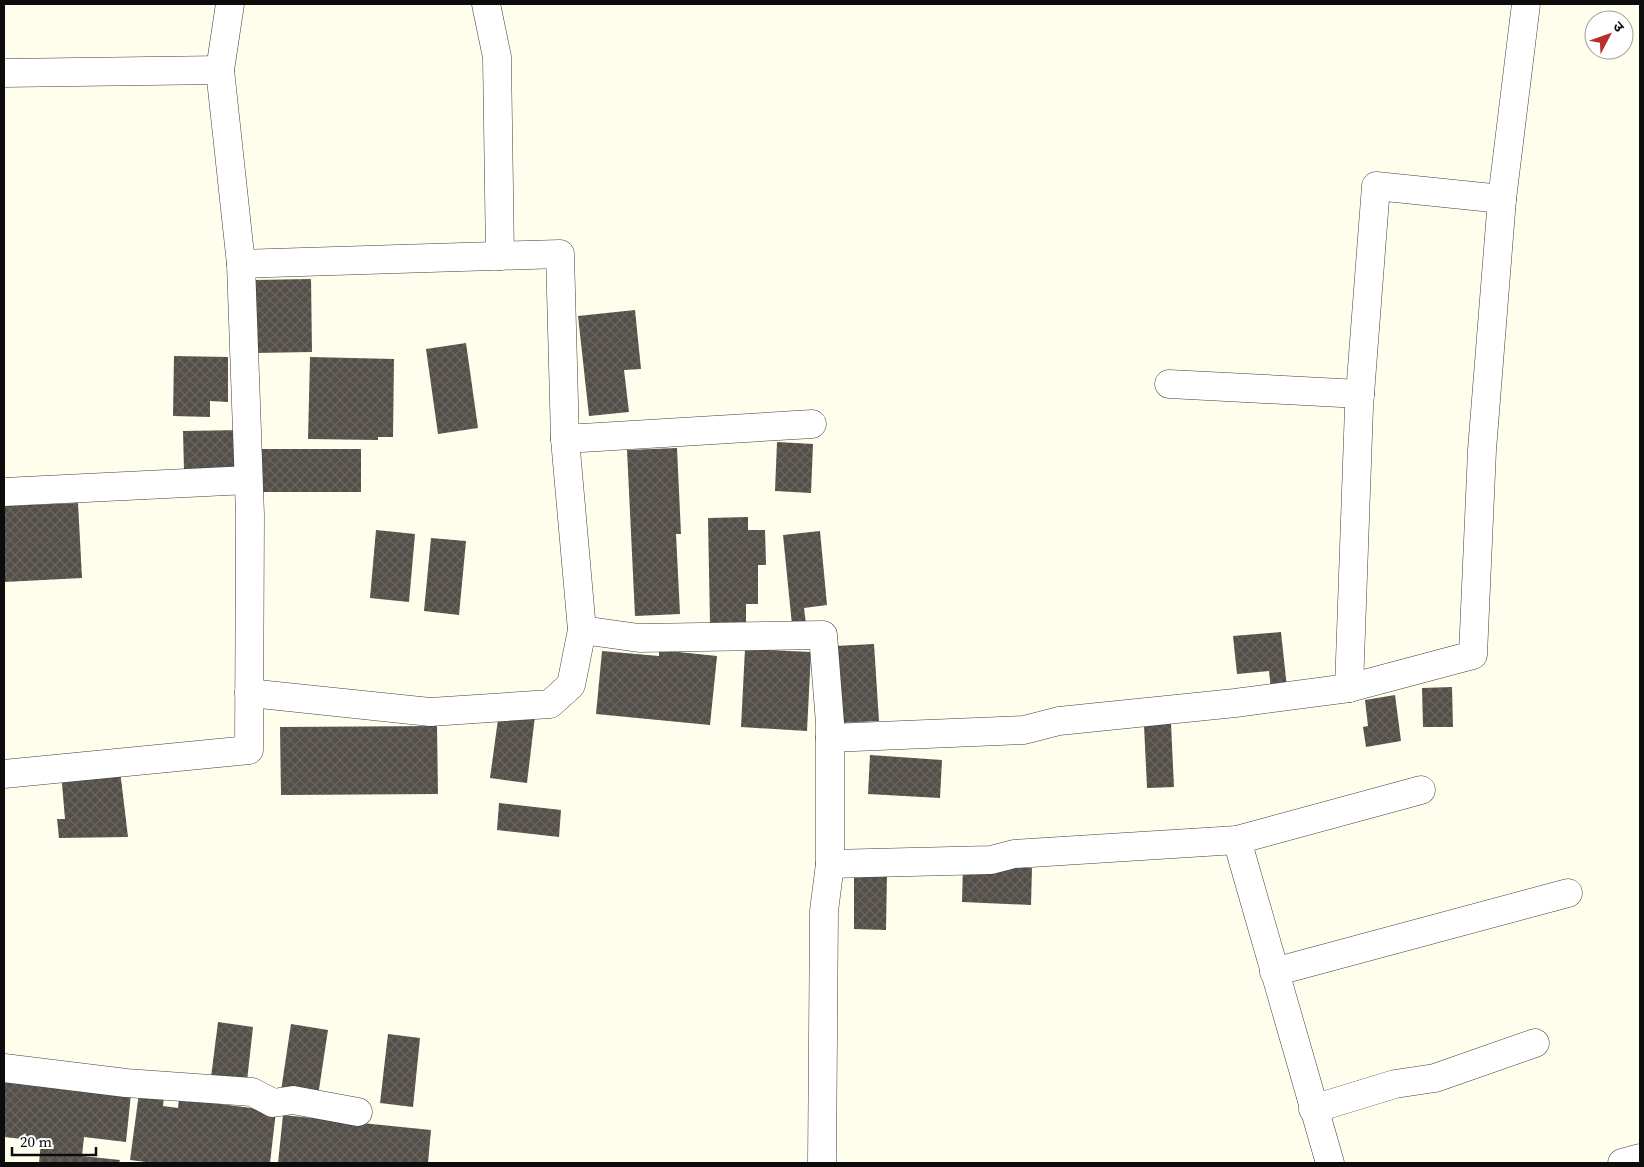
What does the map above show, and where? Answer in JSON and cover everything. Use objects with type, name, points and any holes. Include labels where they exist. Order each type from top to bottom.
[{"type":"street","points":[[4,774],[249,750],[248,480],[241,264],[220,70],[230,4]]},
{"type":"street","points":[[486,4],[497,57],[500,256]]},
{"type":"street","points":[[830,738],[1024,730],[1059,721],[1235,703],[1349,688],[1473,655],[1482,450],[1502,199],[1526,4]]},
{"type":"street","points":[[4,73],[220,70]]},
{"type":"street","points":[[1349,688],[1360,394],[1376,186],[1502,199]]},
{"type":"street","points":[[241,264],[560,254],[565,439],[582,630],[571,685],[550,704],[430,712],[249,693]]},
{"type":"street","points":[[1169,384],[1360,394]]},
{"type":"street","points":[[565,439],[812,424]]},
{"type":"street","points":[[4,492],[248,480]]},
{"type":"street","points":[[582,630],[639,638],[823,635],[830,738],[830,864],[824,911],[822,1163]]},
{"type":"street","points":[[830,864],[990,860],[1014,854],[1237,840],[1421,790]]},
{"type":"street","points":[[1237,840],[1330,1163]]},
{"type":"street","points":[[1274,972],[1568,893]]},
{"type":"street","points":[[1313,1109],[1395,1084],[1435,1078],[1535,1043]]},
{"type":"street","points":[[4,1068],[126,1083],[252,1092],[273,1103],[293,1100],[358,1112]]},
{"type":"street","points":[[1622,1163],[1640,1158]]},
{"type":"building","points":[[311,279],[312,352],[254,353],[252,280]]},
{"type":"building","points":[[635,310],[641,369],[624,370],[629,412],[589,416],[578,316]]},
{"type":"building","points":[[466,343],[478,428],[438,434],[426,349]]},
{"type":"building","points":[[174,356],[228,357],[228,402],[210,401],[210,417],[173,416]]},
{"type":"building","points":[[310,357],[394,359],[393,437],[378,437],[378,440],[308,439]]},
{"type":"building","points":[[243,430],[244,469],[184,470],[183,431]]},
{"type":"building","points":[[777,442],[813,444],[811,493],[775,491]]},
{"type":"building","points":[[677,448],[681,534],[676,534],[680,614],[635,616],[627,450]]},
{"type":"building","points":[[254,449],[361,449],[361,492],[255,492]]},
{"type":"building","points":[[78,503],[82,578],[4,582],[4,506]]},
{"type":"building","points":[[748,517],[748,530],[765,530],[766,565],[758,565],[758,604],[746,604],[746,623],[710,624],[708,518]]},
{"type":"building","points":[[376,530],[415,534],[409,602],[370,598]]},
{"type":"building","points":[[820,531],[827,605],[804,608],[806,624],[792,625],[783,535]]},
{"type":"building","points":[[431,538],[466,541],[459,615],[424,611]]},
{"type":"building","points":[[1281,632],[1287,688],[1271,690],[1269,671],[1237,674],[1233,636]]},
{"type":"building","points":[[874,644],[879,721],[840,723],[835,646]]},
{"type":"building","points":[[745,649],[811,652],[807,731],[741,727]]},
{"type":"building","points":[[659,650],[717,656],[710,725],[596,714],[602,651],[659,656]]},
{"type":"building","points":[[1452,687],[1453,727],[1423,727],[1422,688]]},
{"type":"building","points":[[1395,695],[1401,741],[1366,747],[1363,727],[1368,726],[1365,700]]},
{"type":"building","points":[[499,712],[535,716],[527,783],[490,778]]},
{"type":"building","points":[[1171,724],[1174,787],[1147,788],[1144,725]]},
{"type":"building","points":[[437,726],[438,794],[281,795],[280,727]]},
{"type":"building","points":[[870,755],[942,760],[940,798],[868,794]]},
{"type":"building","points":[[119,762],[128,837],[59,838],[57,819],[65,819],[61,772]]},
{"type":"building","points":[[499,803],[561,810],[559,837],[497,830]]},
{"type":"building","points":[[963,865],[1032,868],[1031,905],[962,902]]},
{"type":"building","points":[[854,871],[887,872],[886,930],[854,929]]},
{"type":"building","points":[[218,1022],[253,1027],[246,1090],[210,1085]]},
{"type":"building","points":[[291,1024],[328,1030],[318,1096],[281,1091]]},
{"type":"building","points":[[388,1034],[420,1038],[413,1107],[380,1103]]},
{"type":"building","points":[[4,1080],[131,1094],[126,1142],[84,1137],[82,1156],[120,1160],[119,1163],[39,1163],[41,1141],[4,1137]]},
{"type":"building","points":[[139,1093],[164,1097],[163,1106],[178,1108],[179,1099],[276,1111],[270,1163],[154,1163],[130,1160]]},
{"type":"building","points":[[283,1115],[431,1130],[428,1163],[278,1163]]}]
